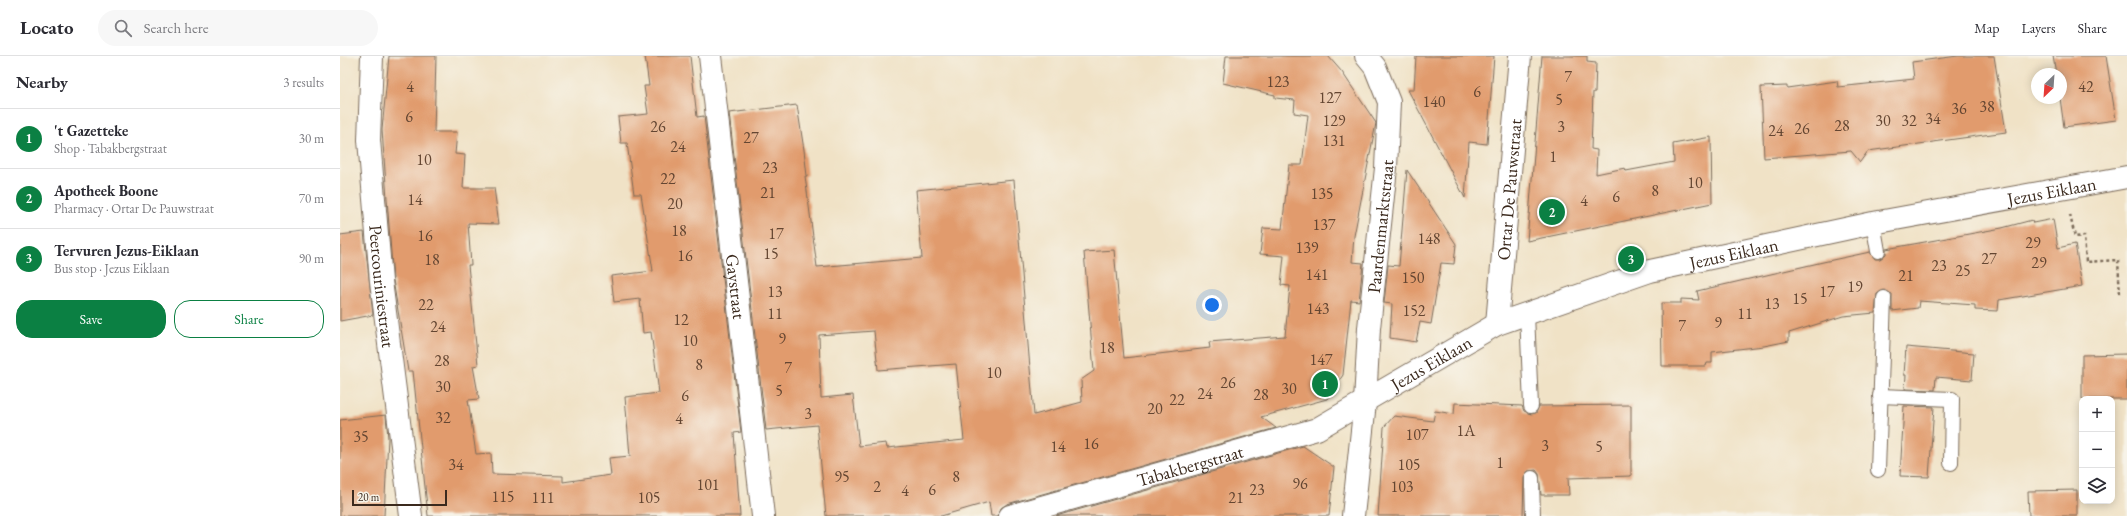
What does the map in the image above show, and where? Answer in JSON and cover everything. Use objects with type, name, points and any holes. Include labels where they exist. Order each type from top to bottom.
[{"type":"street","name":"Peercouriniestraat","points":[[372,56],[369,140],[381,280],[411,516]]},
{"type":"street","name":"Gaystraat","points":[[710,56],[763,516]]},
{"type":"street","name":"Paardenmarktstraat","points":[[1353,516],[1365,402],[1369,328],[1386,168],[1389,102],[1375,67],[1366,56]]},
{"type":"street","name":"Ortar De Pauwstraat","points":[[1497,324],[1520,56]]},
{"type":"street","name":"Jezus Eiklaan","points":[[1365,402],[1497,324],[1650,271],[1873,223],[2127,178]]},
{"type":"street","name":"Tabakbergstraat","points":[[1010,516],[1317,429],[1365,402]]},
{"type":"lane","points":[[1873,223],[1878,251]]},
{"type":"lane","points":[[1878,470],[1884,298]]},
{"type":"lane","points":[[1526,314],[1531,406]]},
{"type":"lane","points":[[1880,396],[1952,399],[1952,463]]},
{"type":"lane","points":[[1532,478],[1533,516]]},
{"type":"path","points":[[2069,210],[2075,237],[2084,236],[2086,262],[2118,260],[2120,295]]},
{"type":"building","points":[[389,56],[436,56],[434,132],[457,132],[455,154],[465,155],[463,188],[494,188],[499,224],[468,223],[471,265],[468,265],[478,365],[473,366],[479,399],[468,400],[476,454],[491,453],[492,474],[563,476],[563,482],[611,475],[609,458],[630,456],[625,397],[659,393],[651,332],[643,333],[640,299],[614,302],[611,276],[653,271],[641,194],[634,194],[627,143],[621,143],[618,117],[648,114],[644,86],[649,86],[645,56],[690,56],[697,117],[704,116],[741,432],[734,433],[740,516],[428,516],[413,371],[408,371],[393,280],[382,130]]},
{"type":"building","points":[[1226,56],[1328,56],[1342,72],[1376,123],[1354,236],[1352,262],[1363,263],[1359,301],[1351,300],[1343,375],[1327,399],[1261,417],[1276,428],[1007,504],[1001,508],[998,516],[991,516],[989,502],[941,516],[826,516],[817,425],[766,430],[729,113],[797,105],[804,150],[807,176],[805,176],[817,267],[922,258],[916,190],[1014,180],[1034,415],[1082,402],[1081,380],[1094,371],[1084,252],[1114,250],[1124,358],[1210,348],[1209,342],[1285,336],[1290,286],[1281,285],[1284,256],[1260,254],[1263,228],[1282,229],[1289,165],[1302,165],[1308,115],[1294,113],[1295,100],[1275,98],[1275,95],[1223,83]],"holes":[[[874,331],[878,370],[956,364],[964,440],[887,448],[886,443],[859,446],[853,395],[821,398],[819,335]]]},
{"type":"building","points":[[1416,56],[1494,56],[1487,144],[1469,142],[1465,198],[1408,90],[1414,90]]},
{"type":"building","points":[[1542,56],[1587,56],[1587,62],[1596,63],[1595,92],[1593,92],[1591,149],[1597,150],[1596,174],[1625,168],[1626,171],[1674,162],[1673,144],[1711,137],[1712,203],[1527,241]]},
{"type":"building","points":[[1958,56],[1994,56],[2006,132],[1868,151],[1860,162],[1851,151],[1764,158],[1761,87],[1787,86],[1787,88],[1837,81],[1838,87],[1914,79],[1912,62]]},
{"type":"building","points":[[2053,56],[2106,56],[2116,120],[2064,127],[2061,104],[2067,104],[2067,68],[2055,68]]},
{"type":"building","points":[[1407,170],[1456,244],[1454,264],[1441,263],[1431,324],[1420,322],[1416,342],[1390,338],[1392,304],[1384,303],[1388,265],[1399,266]]},
{"type":"building","points":[[2053,219],[2058,248],[2075,244],[2082,286],[1999,300],[1998,311],[1975,310],[1975,305],[1919,301],[1918,308],[1892,311],[1892,294],[1884,290],[1877,294],[1875,313],[1843,316],[1789,333],[1789,341],[1764,346],[1712,352],[1712,363],[1707,363],[1706,366],[1662,366],[1661,303],[1681,303],[1681,299],[1699,300],[1697,291],[1823,262],[1870,252],[1875,259],[1880,259],[1886,254],[1886,249],[2002,228],[2032,220],[2033,223]]},
{"type":"building","points":[[364,232],[373,315],[340,321],[340,235]]},
{"type":"building","points":[[1906,347],[1974,353],[1972,380],[1936,377],[1935,390],[1905,389],[1906,375],[1904,375]]},
{"type":"building","points":[[2127,354],[2127,399],[2115,399],[2115,396],[2082,396],[2082,355]]},
{"type":"building","points":[[1455,403],[1522,406],[1524,411],[1531,414],[1536,413],[1539,406],[1631,405],[1631,476],[1568,478],[1569,495],[1541,495],[1539,474],[1536,470],[1528,471],[1524,478],[1523,516],[1378,516],[1384,427],[1394,416],[1433,421],[1435,411],[1454,414]]},
{"type":"building","points":[[1904,406],[1934,407],[1929,477],[1900,476]]},
{"type":"building","points":[[386,415],[388,438],[384,516],[340,516],[340,420]]},
{"type":"building","points":[[1303,446],[1334,467],[1329,516],[1056,516]]},
{"type":"building","points":[[2077,490],[2077,516],[2029,516],[2028,491]]},
{"type":"place","name":"Apotheek Boone","points":[[1552,212]]},
{"type":"place","name":"Tervuren Jezus-Eiklaan","points":[[1631,259]]},
{"type":"place","name":"'t Gazetteke","points":[[1325,384]]}]
